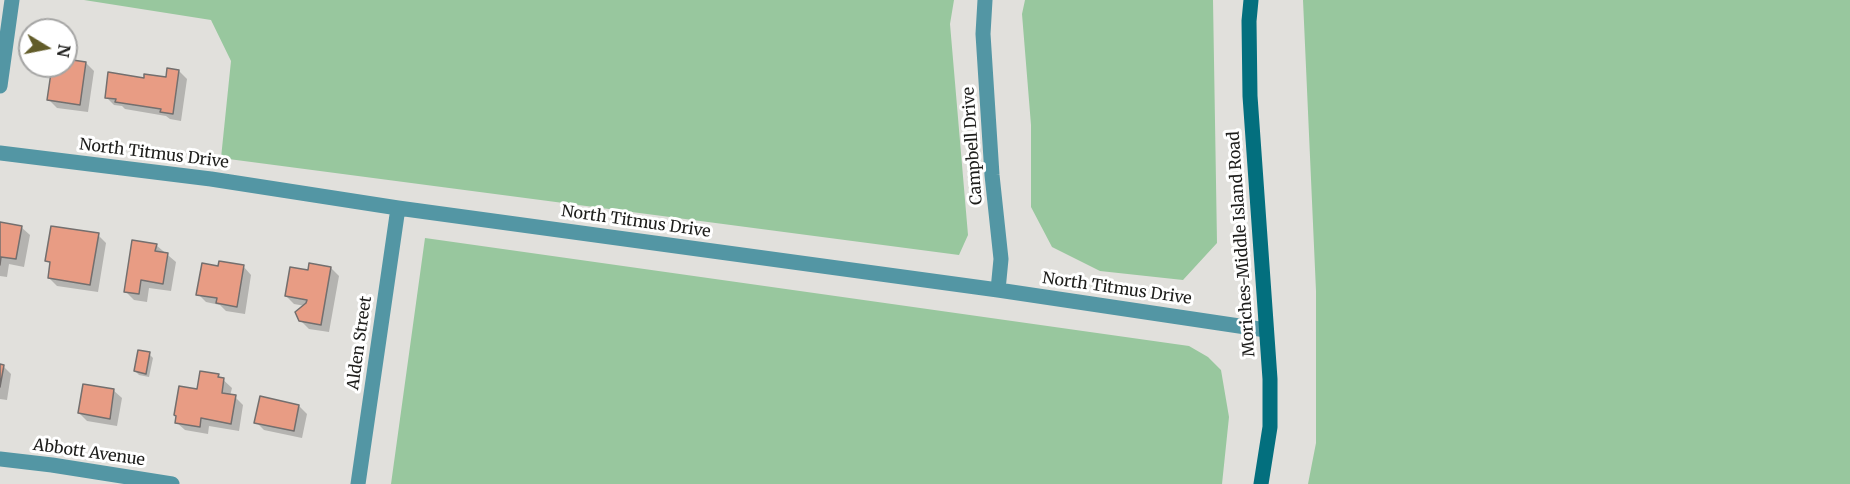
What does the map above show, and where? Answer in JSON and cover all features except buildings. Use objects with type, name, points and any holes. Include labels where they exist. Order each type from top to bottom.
[{"type":"main road","name":"Moriches-Middle Island Road","points":[[1251,0],[1250,96],[1270,379],[1270,427],[1261,484]]},
{"type":"street","points":[[0,86],[12,0]]},
{"type":"street","name":"Campbell Drive","points":[[985,0],[983,34],[1001,258],[998,290]]},
{"type":"street","name":"North Titmus Drive","points":[[0,153],[211,179],[398,208],[998,290],[1266,330]]},
{"type":"street","name":"Alden Street","points":[[358,484],[398,208]]},
{"type":"street","name":"Abbott Avenue","points":[[0,459],[172,484]]},
{"type":"green space","points":[[84,0],[954,0],[950,24],[968,235],[959,255],[221,158],[231,61],[211,20]]},
{"type":"green space","points":[[1025,0],[1213,0],[1217,243],[1183,280],[1100,271],[1052,247],[1031,207],[1031,125],[1022,14]]},
{"type":"green space","points":[[1303,0],[1850,0],[1850,484],[1308,484],[1316,443],[1316,291]]},
{"type":"green space","points":[[425,238],[1189,346],[1208,357],[1221,370],[1229,417],[1222,484],[391,484]]}]
